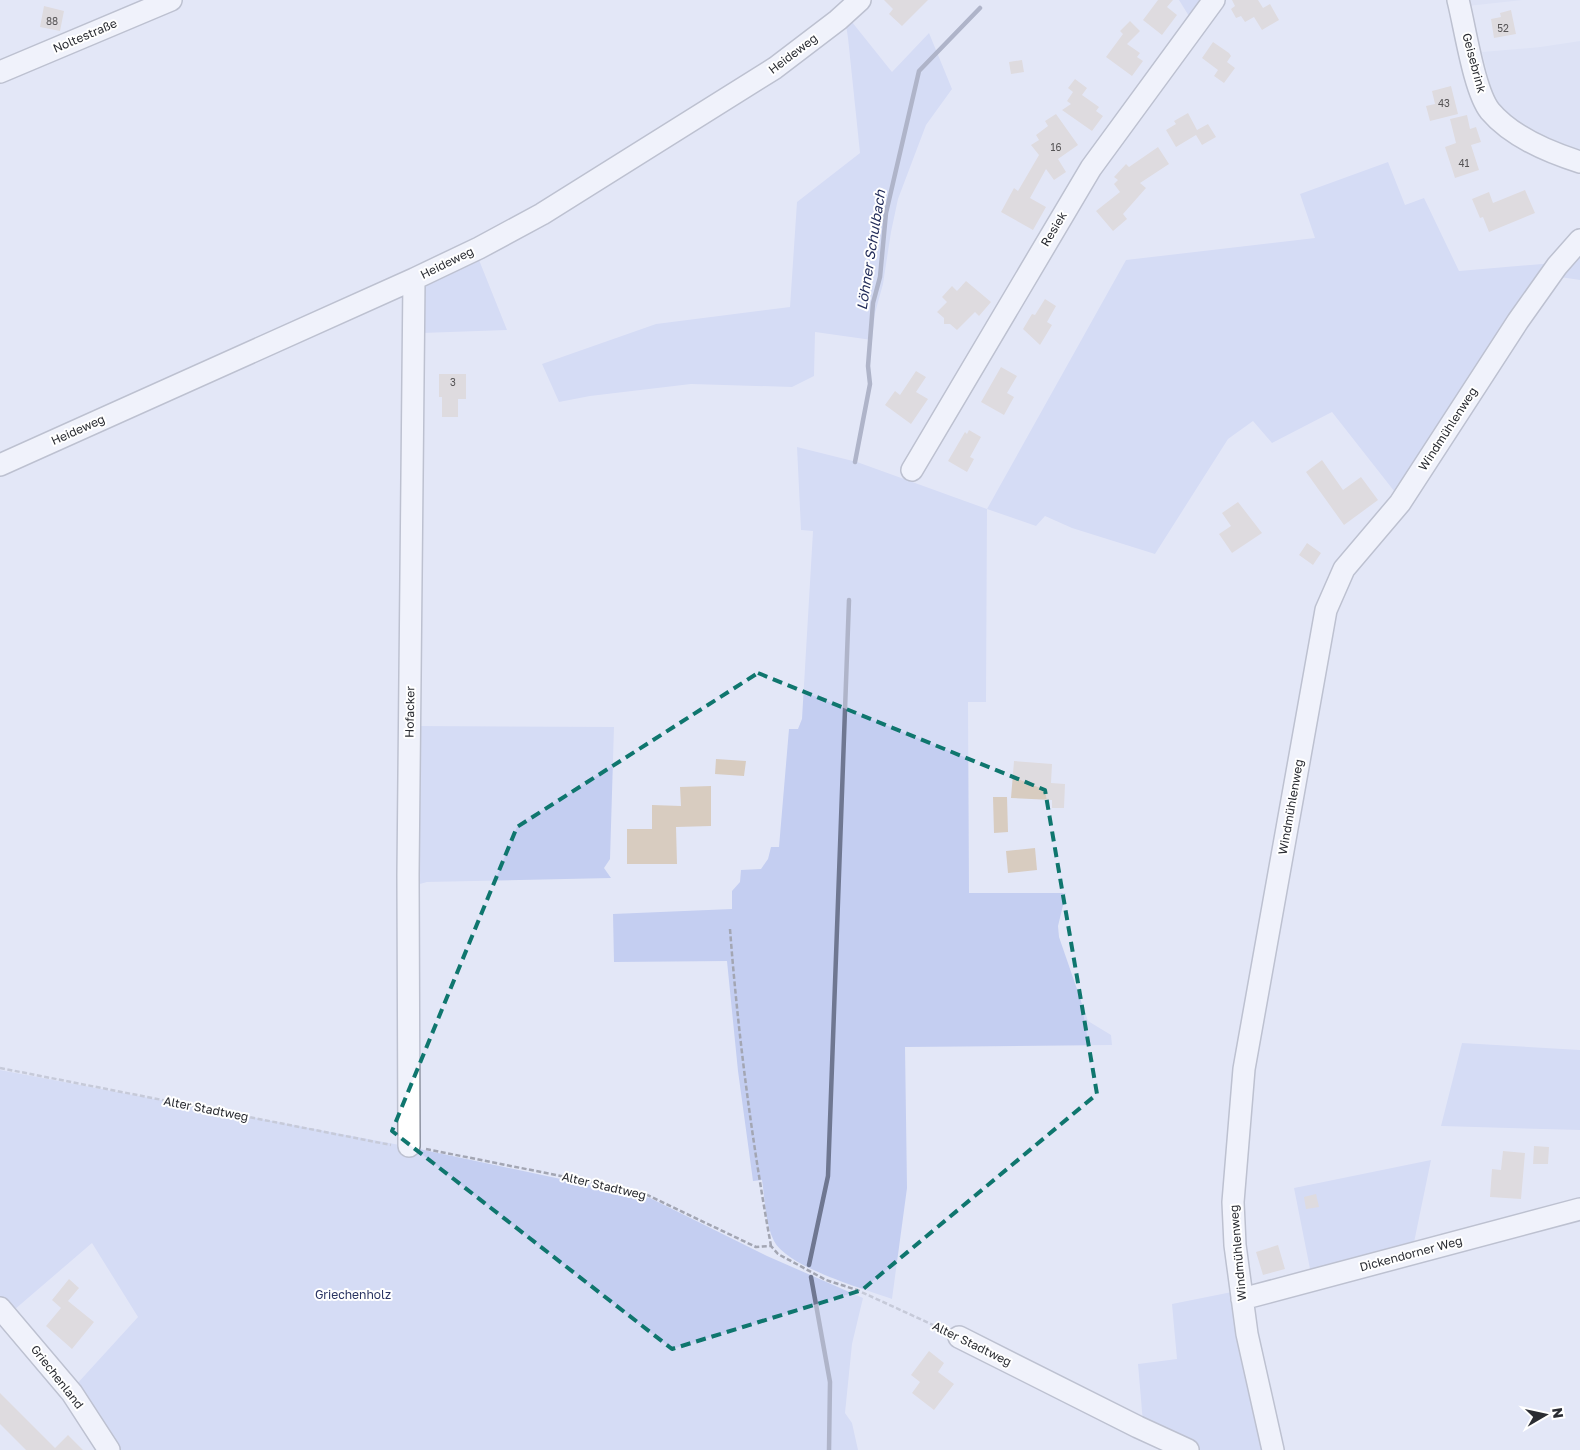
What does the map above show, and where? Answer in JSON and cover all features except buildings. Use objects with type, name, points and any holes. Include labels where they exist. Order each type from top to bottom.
[{"type":"street","name":"Noltestraße","points":[[0,72],[171,0]]},
{"type":"street","name":"Heideweg","points":[[0,465],[414,279],[479,248],[542,214],[776,68],[838,20],[860,0]]},
{"type":"street","name":"Resiek","points":[[912,470],[1091,168],[1214,0]]},
{"type":"street","name":"Geisebrink","points":[[1458,0],[1478,87],[1489,110],[1508,128],[1554,154],[1580,162]]},
{"type":"street","name":"Windmühlenweg","points":[[1273,1450],[1247,1334],[1235,1245],[1233,1202],[1244,1068],[1326,610],[1344,569],[1400,503],[1518,321],[1557,266],[1580,240]]},
{"type":"street","name":"Hofacker","points":[[409,1146],[408,865],[414,279]]},
{"type":"street","name":"Dickendorner Weg","points":[[1242,1299],[1580,1209]]},
{"type":"street","name":"Griechenland","points":[[0,1308],[72,1393],[109,1450]]},
{"type":"street","name":"Alter Stadtweg","points":[[959,1337],[1188,1450]]},
{"type":"path","points":[[730,929],[744,1068],[759,1183],[771,1246]]},
{"type":"path","name":"Alter Stadtweg","points":[[0,1068],[641,1192],[756,1247],[771,1246],[778,1254],[826,1280],[857,1290],[959,1337]]},
{"type":"highlighted area","points":[[758,673],[1045,790],[1097,1094],[862,1290],[672,1349],[392,1131],[517,827]]},
{"type":"shaded area","points":[[1466,0],[1523,0],[1468,6]]},
{"type":"shaded area","points":[[1580,41],[1580,160],[1491,107],[1490,84],[1482,52],[1540,47]]},
{"type":"green space","points":[[1179,0],[1207,0],[1192,21]]},
{"type":"green space","points":[[844,12],[892,72],[929,33],[952,89],[926,125],[898,199],[883,284],[875,313],[872,340],[815,332],[814,376],[792,387],[691,384],[590,396],[559,402],[542,364],[656,324],[790,307],[797,202],[860,153]]},
{"type":"green space","points":[[1388,162],[1405,205],[1424,198],[1459,271],[1566,262],[1580,244],[1580,280],[1547,275],[1398,496],[1332,412],[1272,443],[1253,421],[1228,439],[1155,554],[1072,528],[1045,516],[1036,526],[987,509],[1126,260],[1315,238],[1300,194]]},
{"type":"green space","points":[[477,255],[507,330],[422,333],[422,287]]},
{"type":"green space","points":[[797,447],[857,462],[987,509],[986,702],[968,702],[969,893],[1066,893],[1058,926],[1059,937],[1088,1021],[1111,1035],[1112,1045],[905,1047],[907,1188],[892,1299],[810,1268],[782,1251],[774,1241],[767,1219],[762,1180],[753,1181],[738,1071],[727,961],[614,962],[613,914],[732,909],[732,891],[740,882],[741,870],[761,869],[768,859],[771,847],[779,847],[789,729],[798,729],[802,719],[813,531],[801,530]]},
{"type":"green space","points":[[416,726],[614,727],[610,859],[604,868],[611,878],[427,882],[416,885]]},
{"type":"green space","points":[[1462,1043],[1580,1050],[1580,1130],[1441,1126]]},
{"type":"green space","name":"Griechenholz","points":[[0,1070],[405,1146],[650,1198],[767,1256],[863,1298],[852,1344],[845,1413],[852,1423],[858,1450],[102,1450],[67,1395],[0,1318]],"holes":[[[92,1243],[138,1317],[75,1386],[14,1310]]]},
{"type":"green space","points":[[1431,1160],[1411,1257],[1313,1284],[1294,1188]]},
{"type":"green space","points":[[1237,1291],[1266,1450],[1198,1450],[1143,1423],[1138,1364],[1177,1359],[1172,1304]]},
{"type":"waterway","name":"Löhner Schulbach","points":[[855,462],[870,384],[868,366],[873,303],[880,277],[886,213],[919,71],[980,8]]},
{"type":"waterway","points":[[809,1265],[828,1176],[849,600]]},
{"type":"waterway","points":[[811,1277],[830,1382],[829,1450]]}]
